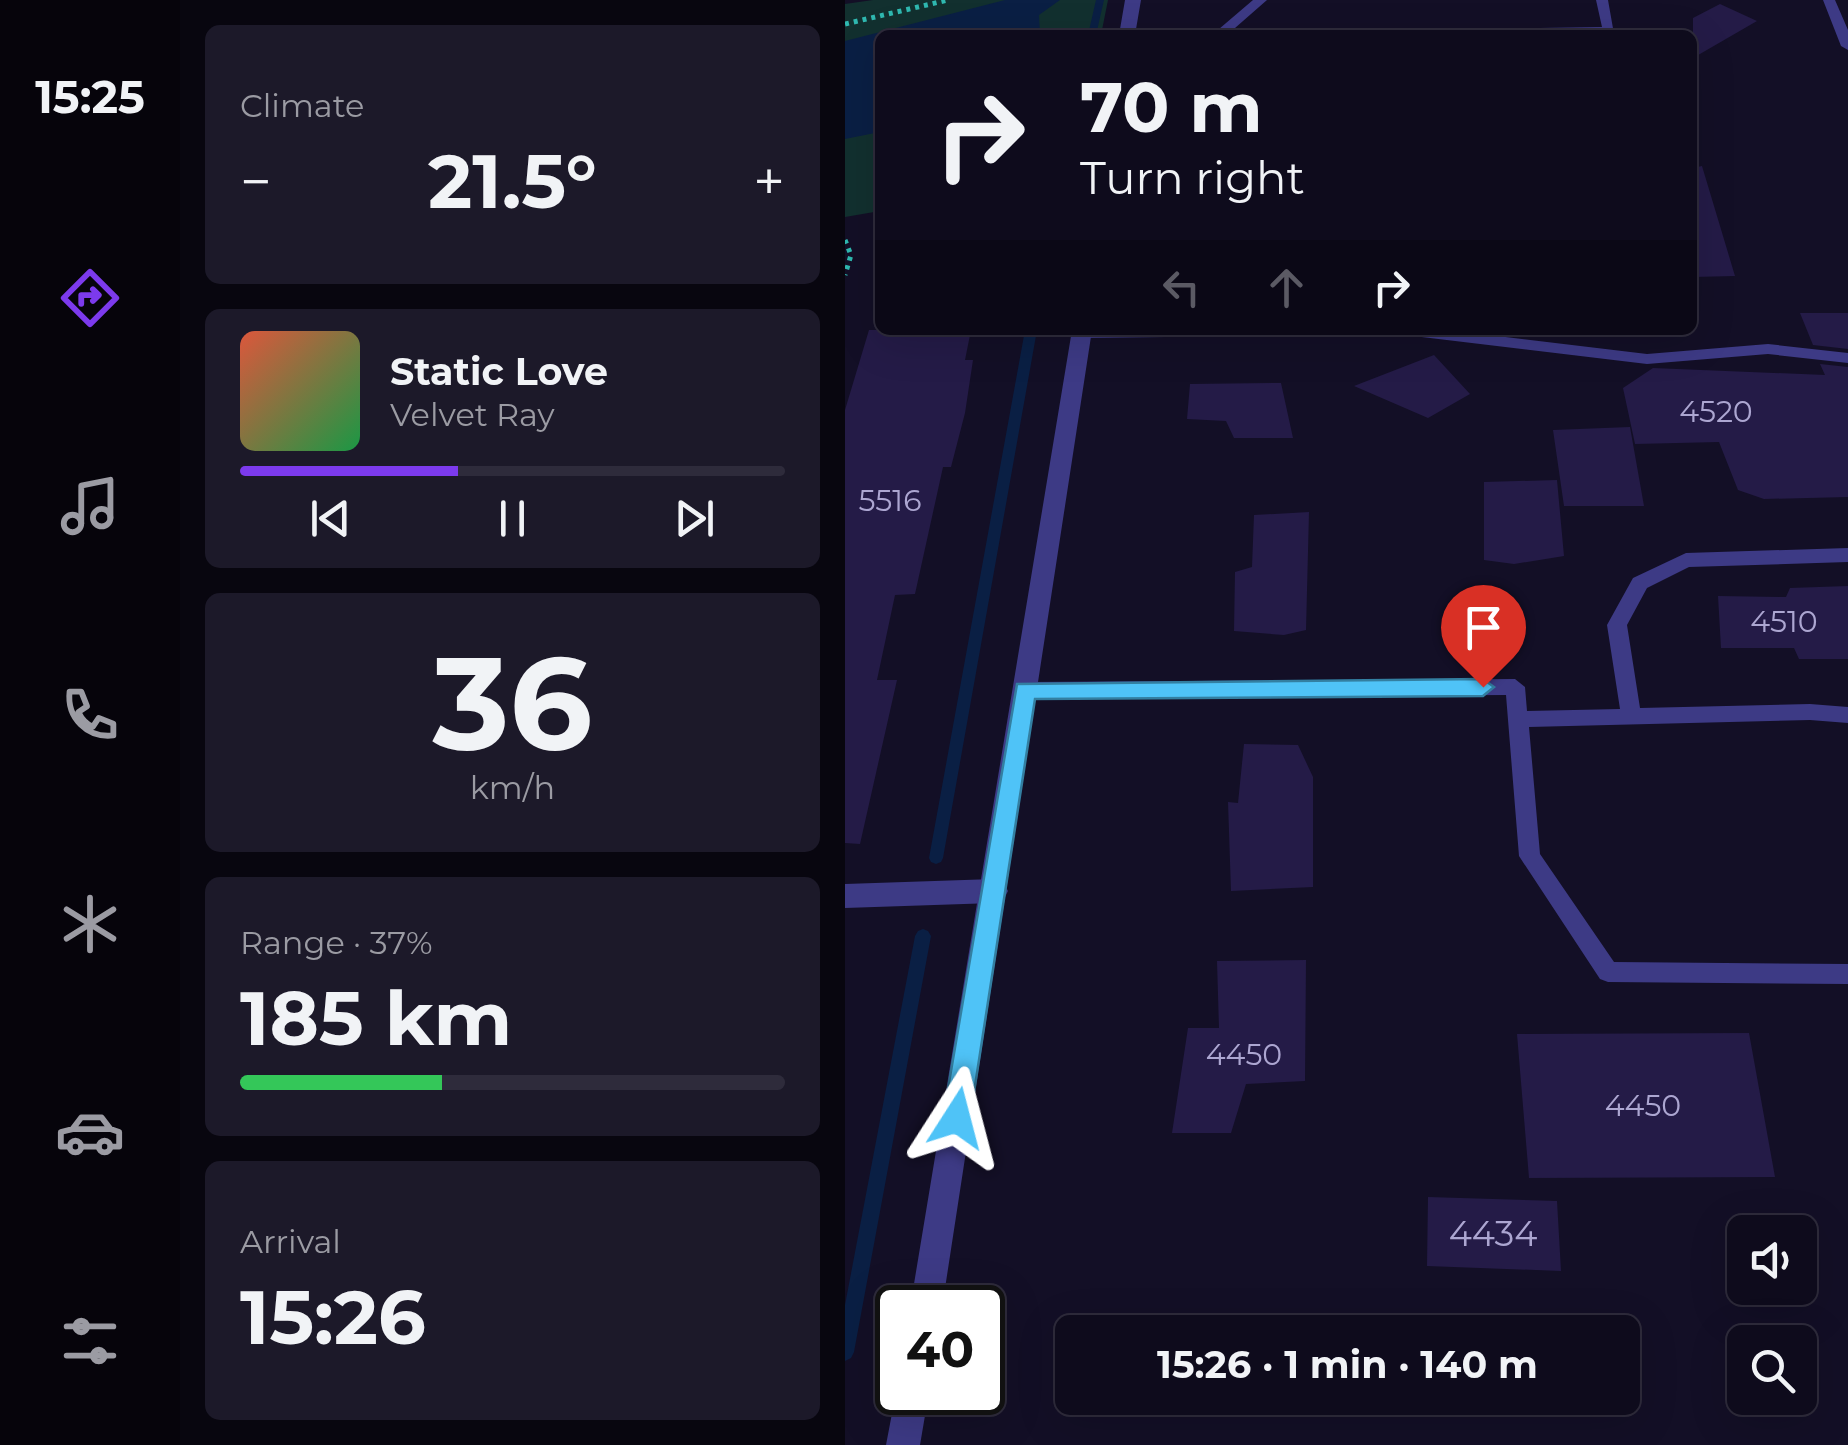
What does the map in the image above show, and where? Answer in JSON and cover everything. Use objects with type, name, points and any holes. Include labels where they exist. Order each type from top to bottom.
[{"type":"street","points":[[1128,30],[1133,0]]},
{"type":"street","points":[[930,1285],[1081,335]]},
{"type":"street","points":[[845,896],[993,891]]},
{"type":"street","points":[[903,1445],[908,1415]]},
{"type":"lane","points":[[1225,30],[1261,0]]},
{"type":"lane","points":[[1602,0],[1609,30]]},
{"type":"lane","points":[[1829,0],[1848,46]]},
{"type":"lane","points":[[1447,335],[1647,359],[1768,350],[1848,358]]},
{"type":"lane","points":[[1631,716],[1617,624],[1640,583],[1686,560],[1848,556]]},
{"type":"lane","points":[[1025,690],[1515,687],[1530,856],[1608,972],[1848,974]]},
{"type":"lane","points":[[1518,718],[1848,715]]},
{"type":"path","points":[[845,24],[923,10],[949,0]]},
{"type":"path","points":[[845,240],[851,255],[845,275]]},
{"type":"green space","points":[[873,0],[1108,0],[1102,30],[875,30],[875,212],[845,217],[845,4]]},
{"type":"water","points":[[1005,0],[1060,0],[1039,15],[1040,30],[888,30]]},
{"type":"water","points":[[875,33],[875,133],[845,139],[845,41]]},
{"type":"building","points":[[1720,4],[1757,21],[1697,56],[1693,18]]},
{"type":"building","points":[[1702,166],[1735,276],[1697,277],[1697,167]]},
{"type":"building","points":[[1800,313],[1848,313],[1848,349],[1813,345]]},
{"type":"building","points":[[869,330],[875,330],[875,335],[970,335],[965,360],[973,360],[965,413],[951,467],[943,467],[915,594],[895,595],[877,680],[897,680],[860,844],[845,843],[845,410]]},
{"type":"building","points":[[1434,355],[1470,394],[1428,418],[1354,386]]},
{"type":"building","points":[[1820,364],[1848,367],[1848,497],[1764,499],[1738,490],[1719,442],[1635,444],[1623,388],[1653,368],[1825,375]]},
{"type":"building","points":[[1281,383],[1293,438],[1234,438],[1226,421],[1187,419],[1190,384]]},
{"type":"building","points":[[1630,427],[1644,506],[1564,506],[1553,430]]},
{"type":"building","points":[[1557,480],[1564,556],[1514,564],[1484,560],[1484,482]]},
{"type":"building","points":[[1309,512],[1306,630],[1284,635],[1234,631],[1235,572],[1252,567],[1254,515]]},
{"type":"building","points":[[1848,586],[1848,659],[1799,659],[1794,648],[1721,648],[1718,596],[1786,597],[1790,588]]},
{"type":"building","points":[[1244,744],[1298,745],[1313,777],[1313,887],[1231,891],[1228,802],[1238,803]]},
{"type":"building","points":[[1306,960],[1305,1081],[1246,1084],[1231,1133],[1172,1133],[1188,1028],[1219,1028],[1217,961]]},
{"type":"building","points":[[1749,1033],[1775,1177],[1529,1178],[1517,1034]]},
{"type":"building","points":[[1428,1197],[1557,1201],[1561,1271],[1427,1266]]},
{"type":"waterway","points":[[1093,30],[1100,0]]},
{"type":"waterway","points":[[936,858],[1030,335]]},
{"type":"waterway","points":[[845,1352],[923,936]]},
{"type":"route","points":[[957,1118],[1025,690],[1483,687]]}]
